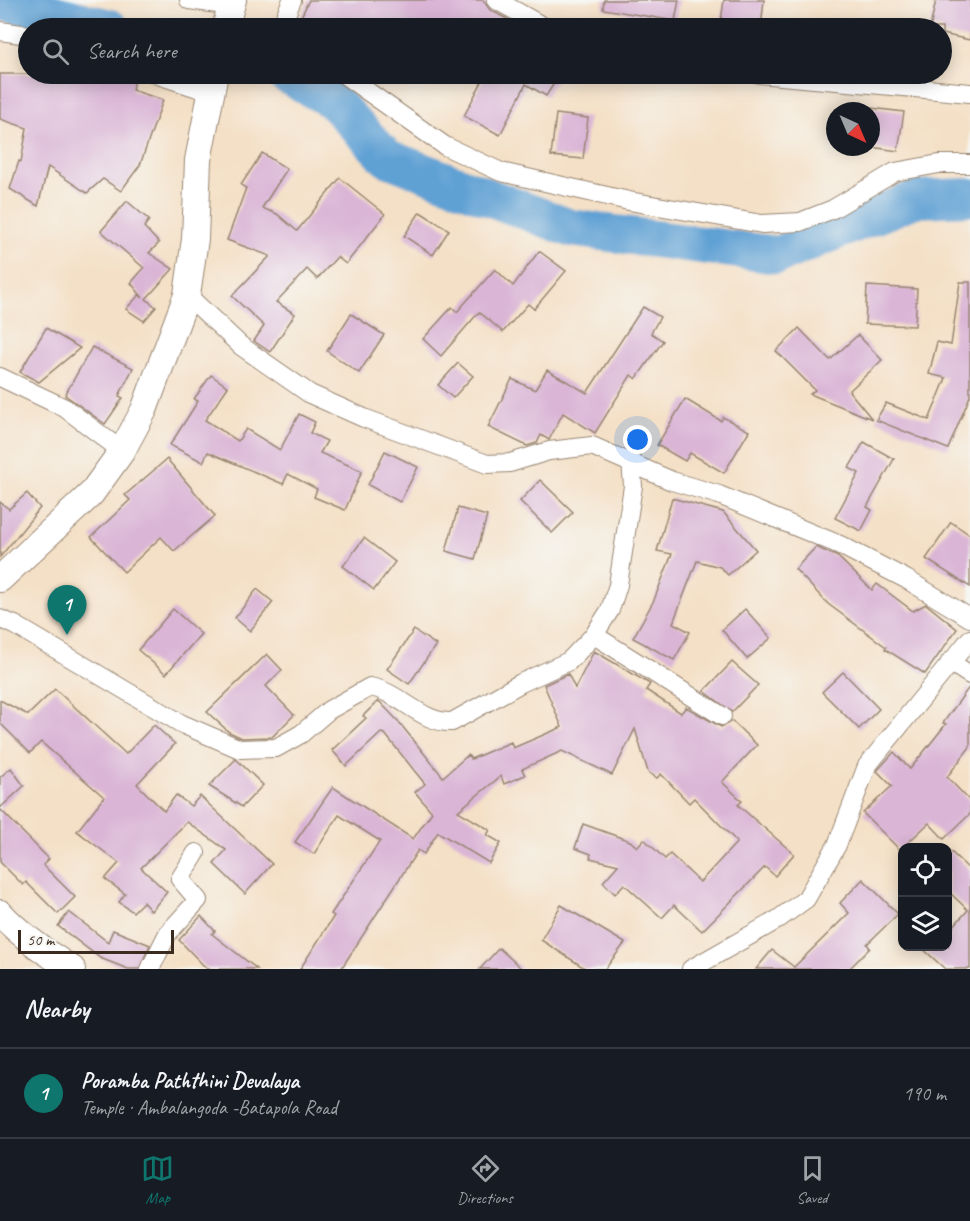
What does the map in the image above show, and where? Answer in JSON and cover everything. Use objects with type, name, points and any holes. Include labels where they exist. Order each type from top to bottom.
[{"type":"main road","points":[[0,579],[91,494],[122,451],[144,410],[187,295],[195,239],[198,160],[213,84]]},
{"type":"main road","points":[[0,913],[45,953],[72,969]]},
{"type":"street","points":[[189,0],[230,12]]},
{"type":"street","points":[[285,18],[292,0]]},
{"type":"street","points":[[496,0],[528,18]]},
{"type":"street","points":[[0,31],[18,34]]},
{"type":"street","points":[[357,84],[445,146],[501,172],[629,201],[762,224],[800,222],[833,209],[895,172],[939,164],[970,165]]},
{"type":"street","points":[[870,84],[970,93]]},
{"type":"street","points":[[187,295],[241,346],[310,394],[487,464],[510,463],[549,451],[592,446],[631,461],[672,482],[719,495],[840,545],[906,579],[970,618]]},
{"type":"street","points":[[0,377],[65,408],[122,451]]},
{"type":"street","points":[[0,619],[15,625],[182,724],[240,749],[276,748],[301,734],[329,710],[370,687],[386,690],[441,723],[452,722],[521,683],[569,661],[594,635],[610,610],[618,585],[633,486],[631,461]]},
{"type":"street","points":[[594,635],[722,716]]},
{"type":"street","points":[[691,969],[777,920],[806,900],[837,845],[867,766],[970,639]]},
{"type":"street","points":[[950,662],[970,675]]},
{"type":"street","points":[[150,969],[168,933],[198,900],[180,879],[196,853]]},
{"type":"building","points":[[309,0],[483,0],[490,10],[505,18],[300,18]]},
{"type":"building","points":[[604,0],[679,0],[676,18],[657,18],[603,9]]},
{"type":"building","points":[[724,0],[764,0],[762,18],[721,18]]},
{"type":"building","points":[[936,0],[970,0],[970,40],[952,36],[952,18],[932,18]]},
{"type":"building","points":[[0,74],[18,74],[18,84],[134,84],[132,90],[163,100],[140,165],[121,191],[103,179],[87,193],[48,167],[38,206],[10,189],[19,161],[21,162],[27,128],[0,119]]},
{"type":"building","points":[[481,84],[526,84],[500,135],[464,116]]},
{"type":"building","points":[[526,84],[554,84],[546,96]]},
{"type":"building","points":[[880,109],[904,112],[898,151],[880,148]]},
{"type":"building","points":[[556,114],[588,118],[583,159],[551,156]]},
{"type":"building","points":[[262,153],[287,169],[262,208],[277,214],[297,231],[340,178],[385,214],[346,264],[337,257],[317,279],[307,269],[276,302],[295,314],[270,352],[254,341],[264,326],[232,296],[270,256],[227,240],[246,188],[241,185]]},
{"type":"building","points":[[127,201],[149,220],[144,227],[159,243],[149,253],[173,269],[146,299],[156,307],[144,321],[126,309],[139,295],[143,298],[131,283],[144,268],[101,231]]},
{"type":"building","points":[[420,212],[449,230],[433,255],[404,236]]},
{"type":"building","points":[[539,251],[566,271],[534,309],[528,304],[503,332],[479,312],[441,356],[423,339],[452,307],[457,312],[495,269],[513,286]]},
{"type":"building","points":[[960,282],[970,282],[970,396],[948,449],[876,420],[886,403],[929,420],[946,378],[929,374],[937,342],[951,345]]},
{"type":"building","points":[[867,286],[917,289],[915,326],[865,324]]},
{"type":"building","points":[[643,307],[660,317],[651,333],[663,341],[636,379],[631,375],[595,433],[563,413],[549,440],[541,435],[537,443],[527,446],[488,427],[512,379],[535,390],[547,370],[587,393]]},
{"type":"building","points":[[351,314],[384,335],[359,373],[327,351]]},
{"type":"building","points":[[46,328],[80,348],[39,382],[20,372]]},
{"type":"building","points":[[799,328],[830,360],[858,335],[882,360],[849,391],[872,419],[810,394],[815,390],[776,351]]},
{"type":"building","points":[[92,347],[133,368],[119,396],[123,398],[105,424],[65,395]]},
{"type":"building","points":[[458,363],[473,376],[453,398],[438,385]]},
{"type":"building","points":[[211,375],[228,387],[205,420],[238,441],[246,429],[280,450],[299,414],[315,422],[310,433],[327,441],[320,453],[362,471],[345,510],[314,497],[317,489],[288,474],[283,484],[208,452],[203,462],[170,445],[198,401],[194,399]]},
{"type":"building","points":[[685,399],[721,421],[723,417],[749,431],[724,473],[690,453],[685,461],[657,445]]},
{"type":"building","points":[[864,442],[894,459],[867,507],[872,510],[861,531],[835,518],[859,473],[849,468]]},
{"type":"building","points":[[385,451],[418,467],[400,502],[368,485]]},
{"type":"building","points":[[167,459],[215,516],[174,551],[161,537],[124,572],[91,537],[130,500],[125,495]]},
{"type":"building","points":[[540,480],[573,512],[552,533],[520,501]]},
{"type":"building","points":[[27,493],[40,508],[0,557],[0,502],[9,509]]},
{"type":"building","points":[[672,498],[723,512],[756,550],[728,575],[720,567],[697,561],[673,623],[690,632],[674,660],[633,638],[654,600],[672,554],[657,551]]},
{"type":"building","points":[[458,508],[487,516],[475,559],[446,551]]},
{"type":"building","points":[[951,522],[970,535],[970,587],[926,559]]},
{"type":"building","points":[[364,538],[395,562],[374,590],[343,566]]},
{"type":"building","points":[[816,547],[838,557],[872,590],[877,584],[913,611],[926,604],[957,629],[925,674],[885,649],[886,647],[828,604],[795,569]]},
{"type":"building","points":[[257,589],[273,602],[250,631],[235,618]]},
{"type":"building","points":[[173,609],[201,634],[166,674],[138,650]]},
{"type":"building","points":[[745,609],[771,638],[747,659],[722,630]]},
{"type":"building","points":[[414,630],[436,645],[409,684],[387,669]]},
{"type":"building","points":[[594,651],[650,684],[646,690],[681,713],[686,707],[721,727],[732,721],[757,745],[722,782],[742,801],[738,805],[794,854],[775,876],[765,867],[702,931],[674,905],[662,918],[624,884],[615,894],[603,882],[618,865],[590,858],[591,854],[575,848],[583,824],[630,841],[637,847],[644,839],[665,859],[670,854],[700,882],[737,842],[694,798],[689,803],[661,774],[657,778],[648,772],[635,729],[612,775],[562,751],[522,769],[525,775],[504,784],[501,776],[458,811],[490,830],[487,835],[501,843],[489,863],[438,832],[424,854],[418,850],[341,969],[300,969],[334,916],[331,914],[380,841],[339,815],[314,854],[295,842],[333,787],[413,839],[432,812],[415,792],[425,784],[385,734],[381,733],[346,766],[332,750],[366,718],[363,716],[378,701],[380,702],[443,777],[468,755],[471,759],[511,742],[513,748],[562,727],[544,685],[568,674],[575,688]]},
{"type":"building","points":[[267,654],[282,670],[266,686],[294,715],[272,737],[242,738],[229,732],[207,712]]},
{"type":"building","points":[[732,662],[758,685],[732,712],[704,691]]},
{"type":"building","points":[[843,672],[879,709],[859,729],[822,692]]},
{"type":"building","points":[[970,686],[970,747],[947,777],[970,801],[970,814],[944,839],[929,823],[908,843],[898,843],[898,848],[863,813],[892,786],[877,771],[894,752],[910,769],[946,724],[943,723]]},
{"type":"building","points":[[55,689],[126,754],[154,725],[175,744],[137,784],[164,811],[176,795],[191,806],[200,796],[272,864],[245,894],[214,864],[226,850],[187,822],[141,868],[167,892],[151,911],[143,902],[133,912],[119,902],[125,894],[105,879],[119,863],[77,831],[104,797],[41,742],[30,753],[0,723],[0,700],[28,715]]},
{"type":"building","points":[[236,759],[263,785],[242,807],[209,786]]},
{"type":"building","points":[[11,768],[24,786],[0,808],[0,777]]},
{"type":"building","points":[[0,809],[49,859],[43,865],[75,897],[58,914],[26,882],[23,885],[0,862]]},
{"type":"building","points":[[952,853],[970,870],[970,969],[945,969],[925,951],[952,951],[952,928],[968,910],[952,895]]},
{"type":"building","points":[[863,879],[898,914],[867,944],[870,948],[849,969],[756,969],[772,950],[794,967],[849,913],[840,903]]},
{"type":"building","points":[[561,905],[625,943],[605,969],[586,969],[541,940]]},
{"type":"building","points":[[69,912],[108,942],[113,930],[150,945],[139,969],[128,969],[100,958],[58,926]]},
{"type":"building","points":[[201,916],[215,931],[212,934],[257,969],[207,969],[179,940]]},
{"type":"building","points":[[499,948],[522,969],[480,969]]},
{"type":"waterway","points":[[0,1],[69,18]]},
{"type":"waterway","points":[[303,84],[332,100],[387,158],[570,228],[778,255],[915,199],[970,197]]},
{"type":"place","name":"Poramba Paththini Devalaya","points":[[67,635]]}]
